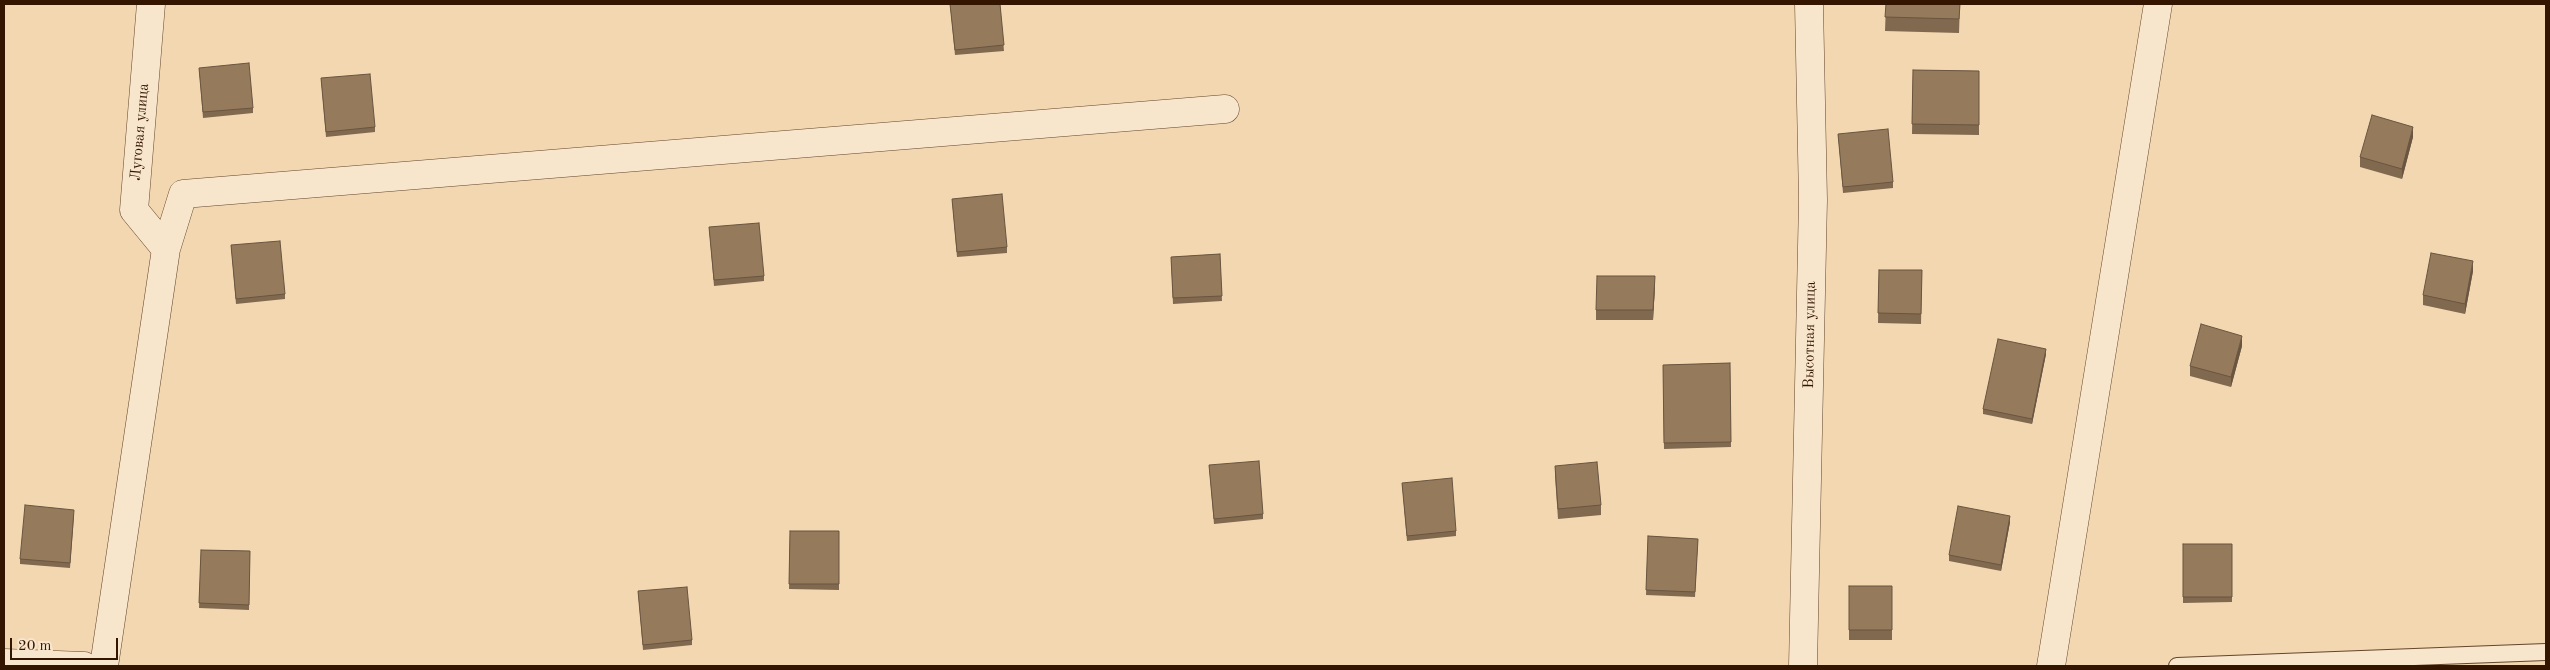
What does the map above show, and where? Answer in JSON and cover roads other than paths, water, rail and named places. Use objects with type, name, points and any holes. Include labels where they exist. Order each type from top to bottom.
[{"type":"street","name":"Луговая улица","points":[[151,4],[134,210],[166,249]]},
{"type":"street","name":"Высотная улица","points":[[1803,666],[1813,200],[1809,4]]},
{"type":"street","points":[[2051,666],[2158,4]]},
{"type":"street","points":[[104,666],[166,249],[183,194],[1225,109]]},
{"type":"street","points":[[4,663],[84,666]]},
{"type":"lane","points":[[2177,666],[2546,652]]}]
